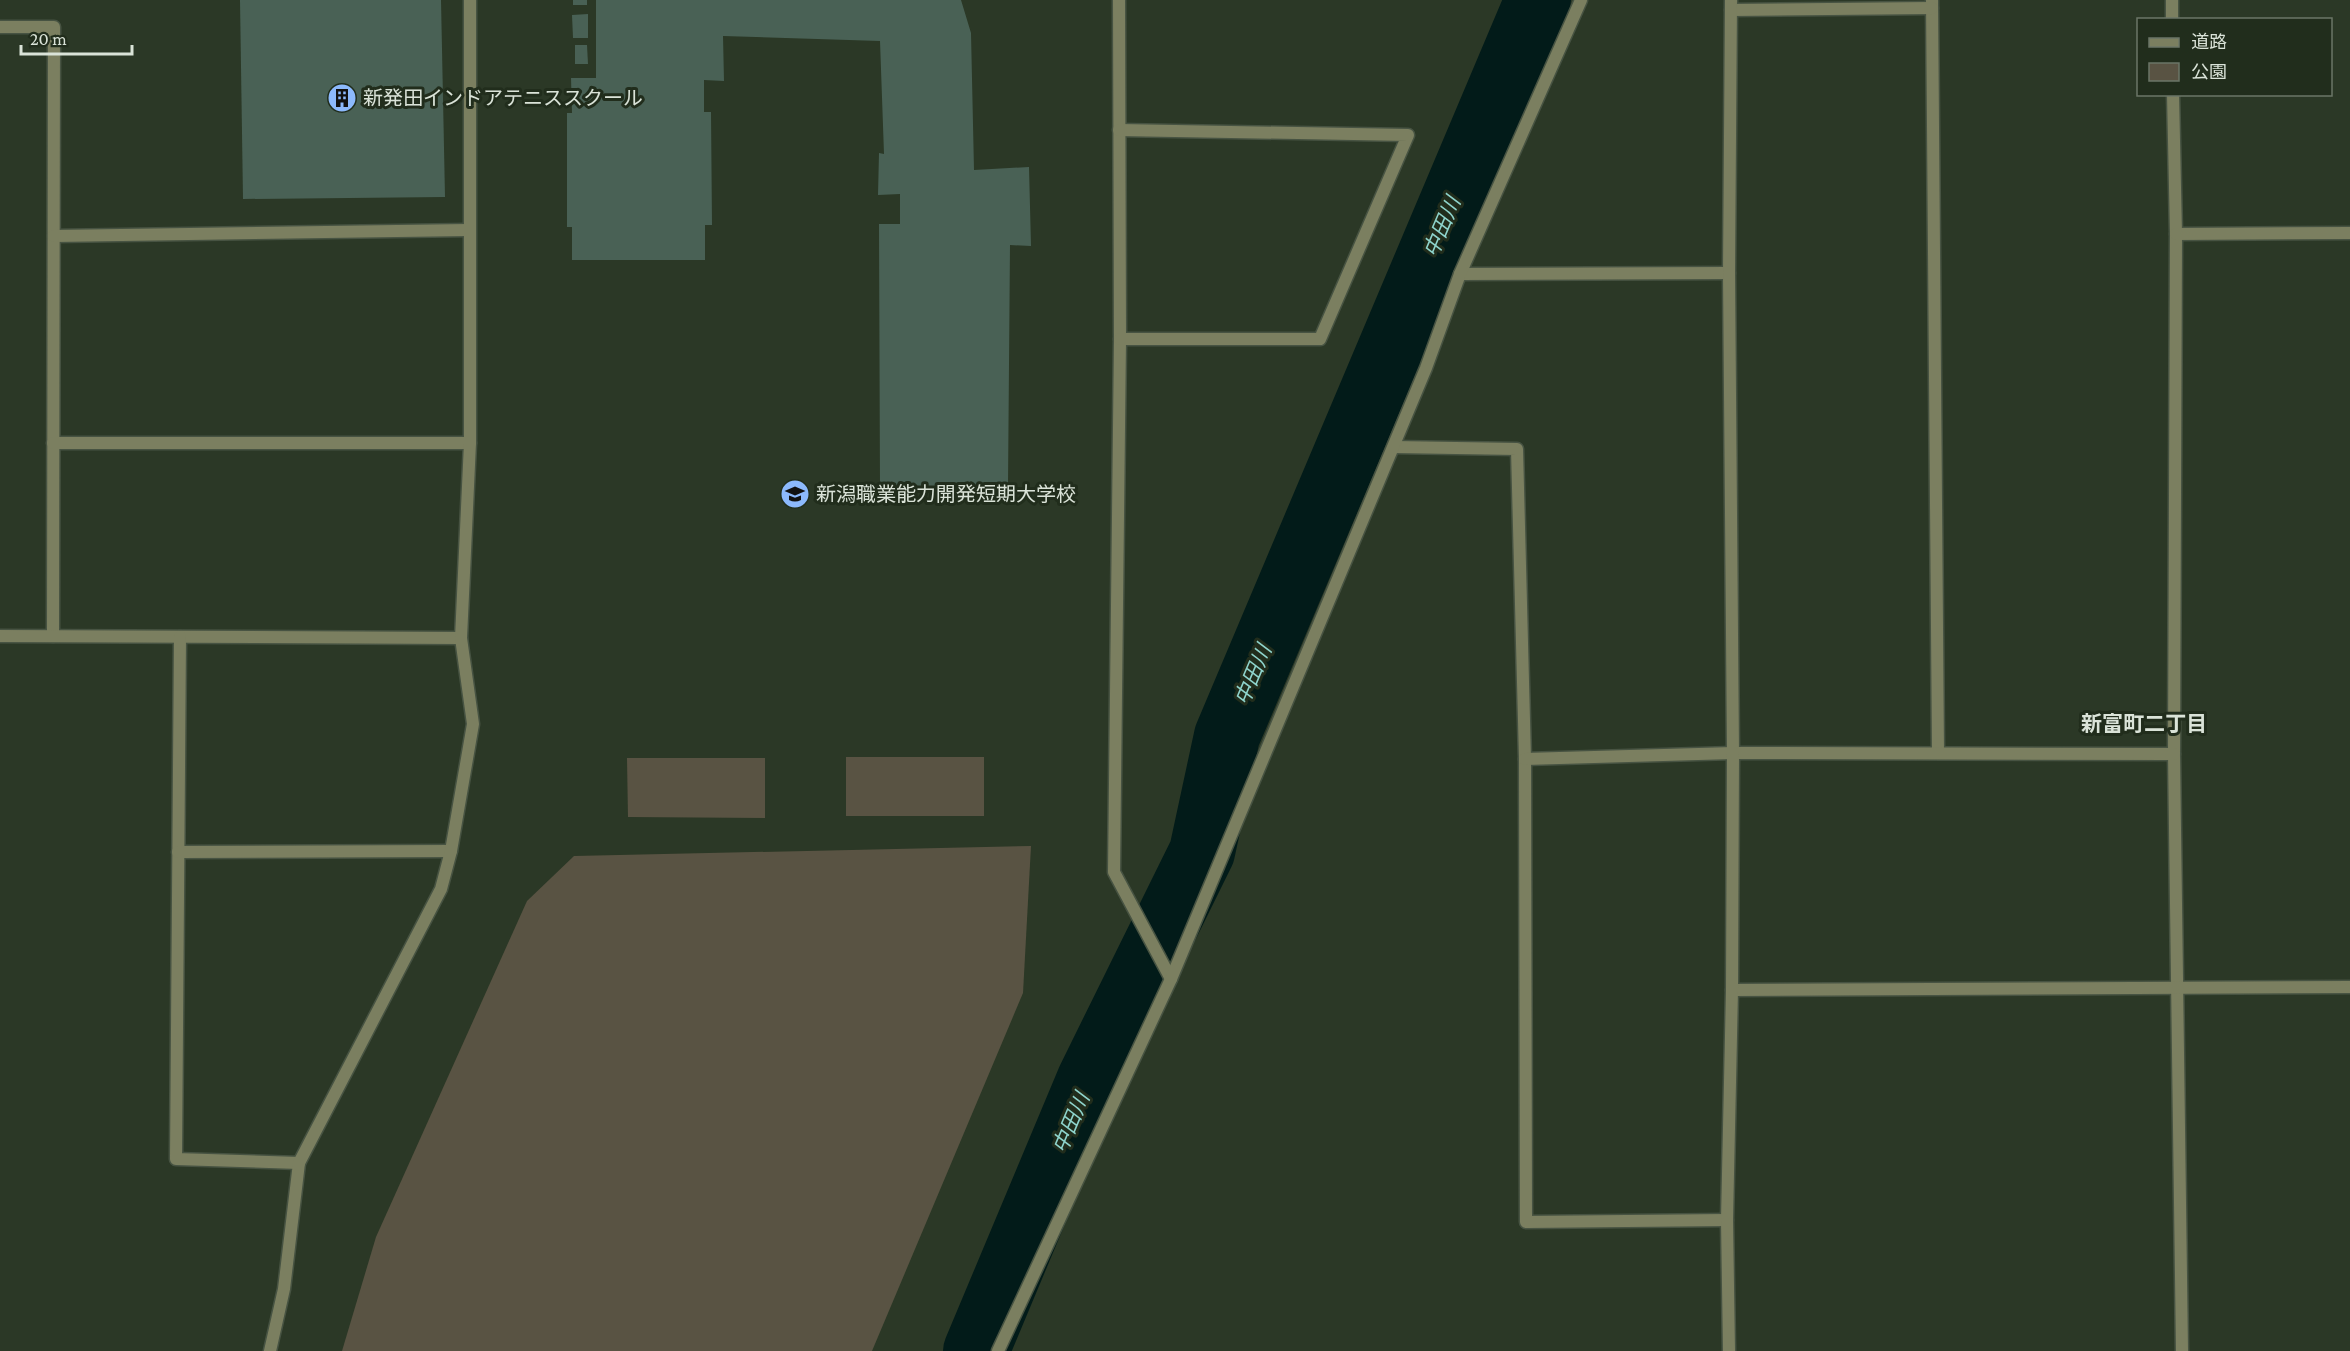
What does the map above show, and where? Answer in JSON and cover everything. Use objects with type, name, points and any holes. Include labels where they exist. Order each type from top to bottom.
[{"type":"street","points":[[270,1351],[284,1289],[299,1163],[441,889],[451,851],[473,724],[461,638],[470,443],[470,0]]},
{"type":"street","points":[[1119,0],[1120,339],[1114,872],[1171,980]]},
{"type":"street","points":[[998,1351],[1171,980],[1394,447],[1460,274],[1581,0]]},
{"type":"street","points":[[2172,0],[2172,18]]},
{"type":"street","points":[[1729,1351],[1726,1220],[1732,990],[1733,753],[1729,273],[1731,5],[1932,4],[1938,752]]},
{"type":"street","points":[[0,27],[54,27],[53,636]]},
{"type":"street","points":[[2173,96],[2176,234],[2174,754],[2182,1351]]},
{"type":"street","points":[[1119,130],[1408,135],[1320,339],[1120,339]]},
{"type":"street","points":[[54,236],[469,230]]},
{"type":"street","points":[[2176,234],[2350,233]]},
{"type":"street","points":[[1460,274],[1729,273]]},
{"type":"street","points":[[53,443],[470,443]]},
{"type":"street","points":[[1394,447],[1517,449],[1525,759],[1526,1222],[1726,1220]]},
{"type":"street","points":[[0,636],[461,638]]},
{"type":"street","points":[[180,637],[176,1159],[299,1163]]},
{"type":"street","points":[[1525,759],[1733,753],[2174,754]]},
{"type":"street","points":[[178,852],[451,851]]},
{"type":"street","points":[[1732,990],[2350,987]]},
{"type":"green space","points":[[846,757],[984,757],[984,816],[846,816]]},
{"type":"green space","points":[[627,758],[765,758],[765,818],[628,817]]},
{"type":"green space","points":[[1031,846],[1023,993],[872,1351],[342,1351],[376,1237],[527,901],[574,856]]},
{"type":"building","name":"新発田インドアテニススクール","points":[[240,0],[441,0],[445,197],[243,199]]},
{"type":"building","points":[[573,0],[587,0],[587,5],[573,5]]},
{"type":"building","points":[[596,0],[961,0],[971,33],[974,170],[1029,167],[1031,246],[1010,245],[1008,485],[880,487],[879,224],[900,224],[900,194],[878,195],[879,153],[884,154],[880,41],[723,36],[724,81],[704,80],[704,112],[711,112],[712,225],[705,225],[705,260],[572,260],[572,227],[567,227],[567,113],[572,113],[571,78],[596,78]]},
{"type":"building","points":[[588,14],[588,38],[573,38],[572,15]]},
{"type":"building","points":[[575,45],[587,45],[588,64],[575,64]]},
{"type":"waterway","name":"中田川","points":[[976,1351],[1090,1079],[1202,852],[1227,736],[1538,0]]},
{"type":"place","name":"新発田インドアテニススクール","points":[[342,98]]},
{"type":"place","name":"新潟職業能力開発短期大学校","points":[[795,494]]},
{"type":"district","name":"新富町二丁目","points":[[2144,724]]}]
